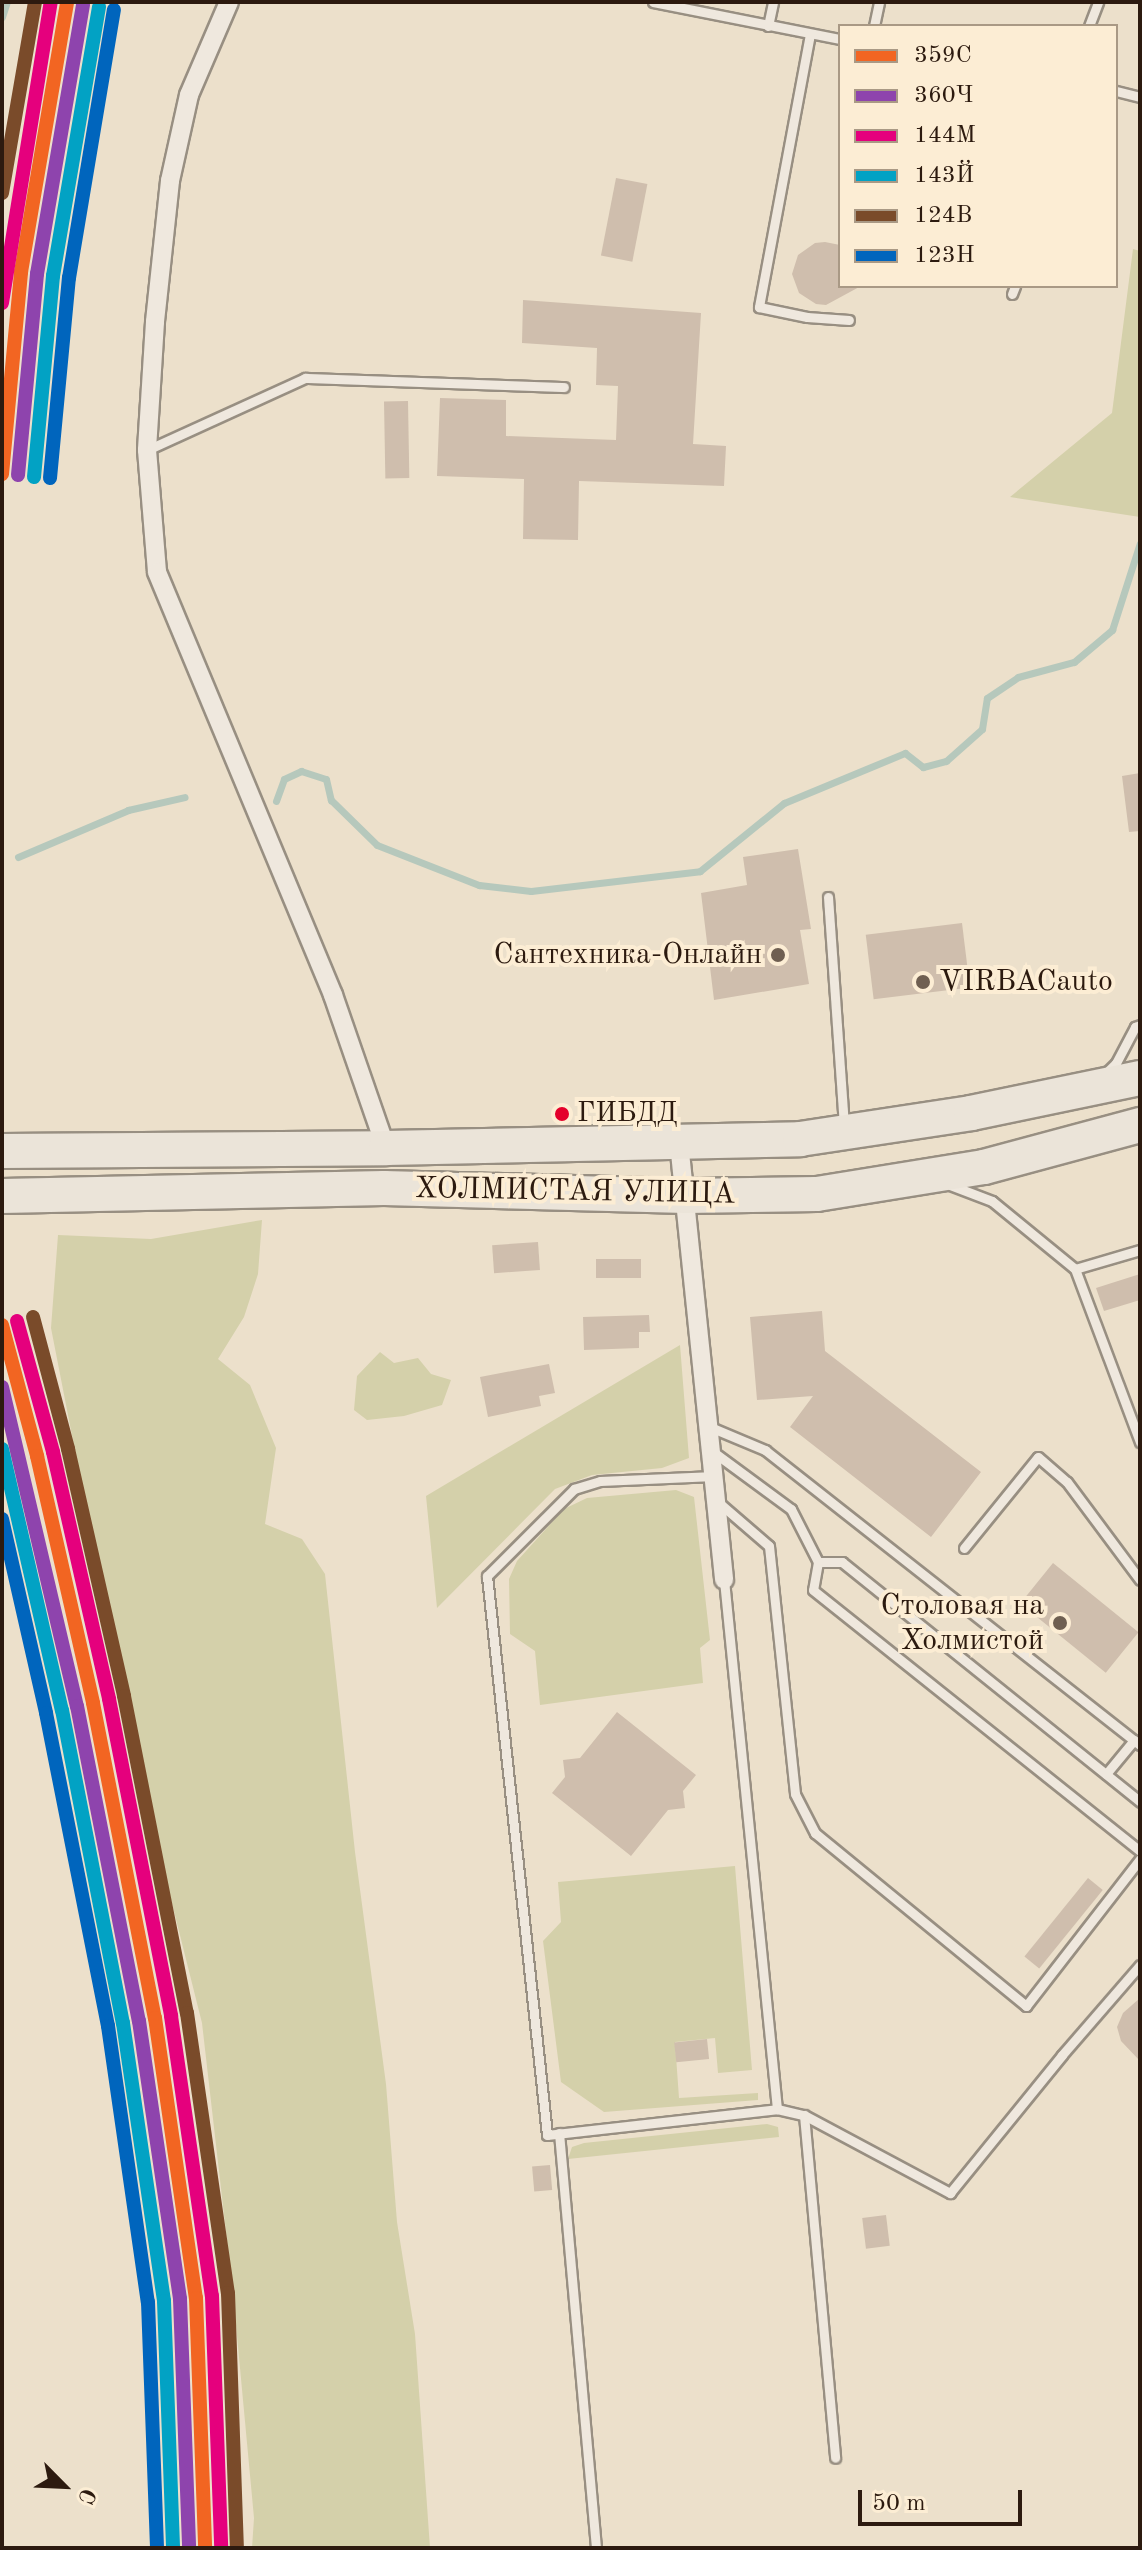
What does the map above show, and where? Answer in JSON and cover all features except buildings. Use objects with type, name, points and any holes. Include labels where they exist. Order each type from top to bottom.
[{"type":"highway","name":"ХОЛМИСТАЯ УЛИЦА","points":[[2,1151],[386,1148],[800,1139],[1089,1091],[1140,1078]]},
{"type":"highway","name":"ХОЛМИСТАЯ УЛИЦА","points":[[2,1196],[370,1188],[686,1196],[817,1194],[984,1167],[1140,1125]]},
{"type":"street","points":[[229,2],[189,95],[170,181],[155,322],[147,450],[157,572],[333,995],[386,1148]]},
{"type":"street","points":[[679,1143],[724,1580]]},
{"type":"lane","points":[[653,2],[838,39]]},
{"type":"lane","points":[[768,26],[773,2]]},
{"type":"lane","points":[[874,24],[879,2]]},
{"type":"lane","points":[[1090,24],[1098,2]]},
{"type":"lane","points":[[810,34],[759,307],[807,317],[849,320]]},
{"type":"lane","points":[[1118,92],[1140,97]]},
{"type":"lane","points":[[147,450],[305,378],[564,387]]},
{"type":"lane","points":[[828,897],[844,1133]]},
{"type":"lane","points":[[1089,1091],[1116,1063],[1135,1027],[1140,1025]]},
{"type":"lane","points":[[928,1177],[992,1201],[1075,1269],[1140,1442]]},
{"type":"lane","points":[[1075,1269],[1140,1250]]},
{"type":"lane","points":[[710,1427],[765,1450],[1137,1742],[1106,1774]]},
{"type":"lane","points":[[712,1451],[791,1509],[818,1562],[813,1590],[1140,1851]]},
{"type":"lane","points":[[964,1548],[1038,1457],[1067,1482],[1140,1580]]},
{"type":"lane","points":[[714,1476],[600,1481],[574,1489],[487,1576],[547,2135],[777,2109],[804,2115],[950,2193],[1140,1965]]},
{"type":"lane","points":[[715,1500],[769,1546],[795,1794],[815,1833],[1026,2006],[1140,1859]]},
{"type":"lane","points":[[818,1562],[842,1562],[1140,1802]]},
{"type":"lane","points":[[724,1580],[777,2109]]},
{"type":"lane","points":[[804,2115],[835,2458]]},
{"type":"lane","points":[[559,2133],[596,2548]]},
{"type":"shaded area","points":[[1133,249],[1140,251],[1140,517],[1010,497],[1112,413]]},
{"type":"shaded area","points":[[262,1220],[258,1274],[244,1317],[218,1359],[250,1385],[276,1448],[265,1524],[302,1539],[325,1574],[355,1852],[386,2084],[397,2222],[415,2334],[430,2548],[252,2548],[254,2518],[233,2293],[202,2023],[133,1748],[51,1328],[58,1235],[151,1239]]},
{"type":"shaded area","points":[[680,1345],[689,1458],[662,1468],[592,1475],[555,1489],[437,1608],[426,1496]]},
{"type":"shaded area","points":[[380,1352],[394,1363],[418,1358],[431,1374],[451,1380],[442,1405],[404,1416],[367,1420],[354,1410],[357,1376]]},
{"type":"shaded area","points":[[676,1490],[694,1497],[710,1640],[700,1648],[703,1683],[540,1705],[535,1651],[510,1634],[509,1579],[517,1561],[564,1509],[587,1498]]},
{"type":"shaded area","points":[[735,1866],[752,2070],[718,2073],[715,2038],[675,2042],[679,2098],[758,2093],[758,2100],[604,2112],[561,2082],[543,1941],[561,1922],[558,1882]]},
{"type":"shaded area","points":[[767,2124],[778,2127],[779,2137],[568,2159],[572,2147],[584,2143]]},
{"type":"waterway","points":[[2,17],[7,2]]},
{"type":"waterway","points":[[276,801],[284,779],[301,771],[326,779],[331,800],[377,845],[479,885],[531,891],[700,871],[784,803],[905,753],[923,767],[946,761],[982,729],[987,698],[1018,677],[1074,662],[1112,630],[1140,543]]},
{"type":"waterway","points":[[18,857],[128,810],[185,797]]},
{"type":"transit line","name":"124В","points":[[2,193],[35,2]]},
{"type":"transit line","name":"144М","points":[[2,303],[51,2]]},
{"type":"transit line","name":"359С","points":[[2,474],[21,272],[67,2]]},
{"type":"transit line","name":"360Ч","points":[[18,475],[37,274],[83,5]]},
{"type":"transit line","name":"143Й","points":[[34,477],[53,276],[99,7]]},
{"type":"transit line","name":"123Н","points":[[50,478],[69,278],[114,10]]},
{"type":"transit line","name":"124В","points":[[33,1317],[68,1449],[124,1696],[187,2013],[228,2293],[237,2547]]},
{"type":"transit line","name":"144М","points":[[17,1321],[53,1452],[109,1699],[171,2016],[212,2296],[221,2547]]},
{"type":"transit line","name":"359С","points":[[2,1325],[37,1456],[93,1703],[155,2018],[196,2298],[205,2548]]},
{"type":"transit line","name":"360Ч","points":[[2,1387],[77,1706],[139,2021],[180,2299],[189,2548]]},
{"type":"transit line","name":"143Й","points":[[2,1449],[62,1710],[123,2023],[164,2301],[173,2548]]},
{"type":"transit line","name":"123Н","points":[[2,1519],[46,1713],[108,2026],[148,2302],[157,2548]]},
{"type":"place","name":"Сантехника-Онлайн","points":[[778,955]]},
{"type":"place","name":"VIRBACauto","points":[[923,982]]},
{"type":"place","name":"ГИБДД","points":[[562,1114]]},
{"type":"place","name":"Столовая на Холмистой","points":[[1060,1623]]}]
